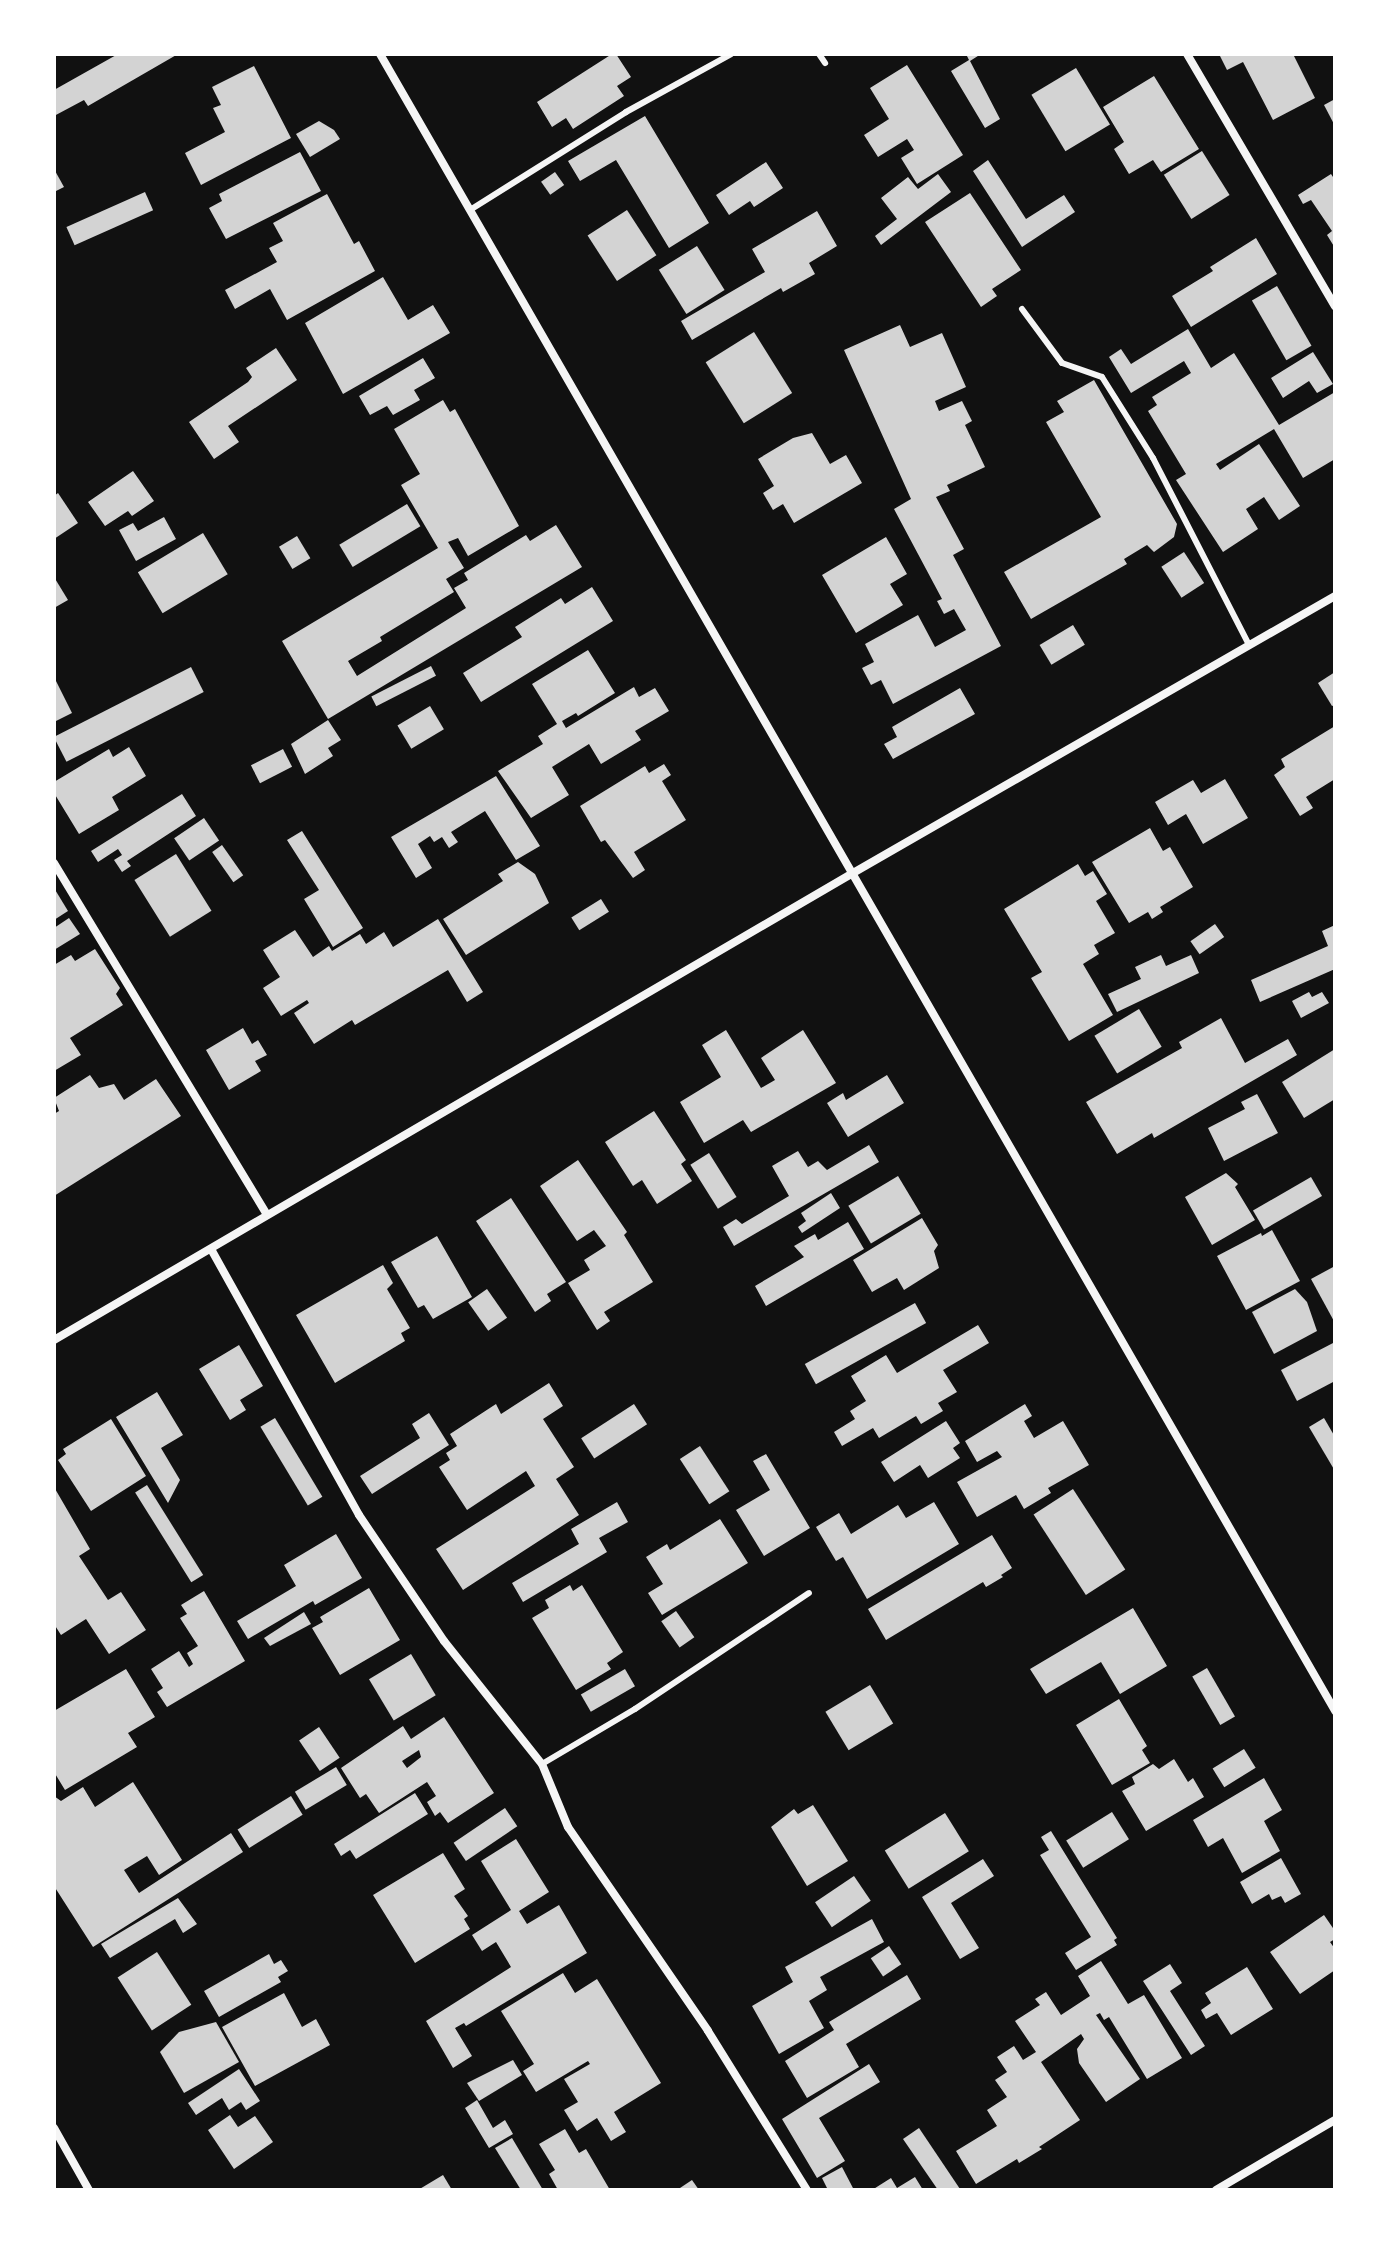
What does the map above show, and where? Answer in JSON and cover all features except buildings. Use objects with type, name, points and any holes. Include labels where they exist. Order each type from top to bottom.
[{"type":"street","points":[[380,54],[1335,1711]]},
{"type":"street","points":[[1187,54],[1335,306]]},
{"type":"street","points":[[54,1340],[853,873],[1335,596]]},
{"type":"street","points":[[54,863],[267,1215]]},
{"type":"street","points":[[211,1249],[359,1515],[444,1641],[542,1764],[568,1827],[708,2031],[807,2190]]},
{"type":"street","points":[[1216,2190],[1335,2120]]},
{"type":"street","points":[[54,2128],[89,2190]]},
{"type":"lane","points":[[470,210],[626,112],[731,54]]},
{"type":"lane","points":[[819,54],[825,63]]},
{"type":"lane","points":[[1022,309],[1062,363],[1102,377],[1153,458],[1249,645]]},
{"type":"lane","points":[[542,1764],[635,1709],[809,1593]]}]
